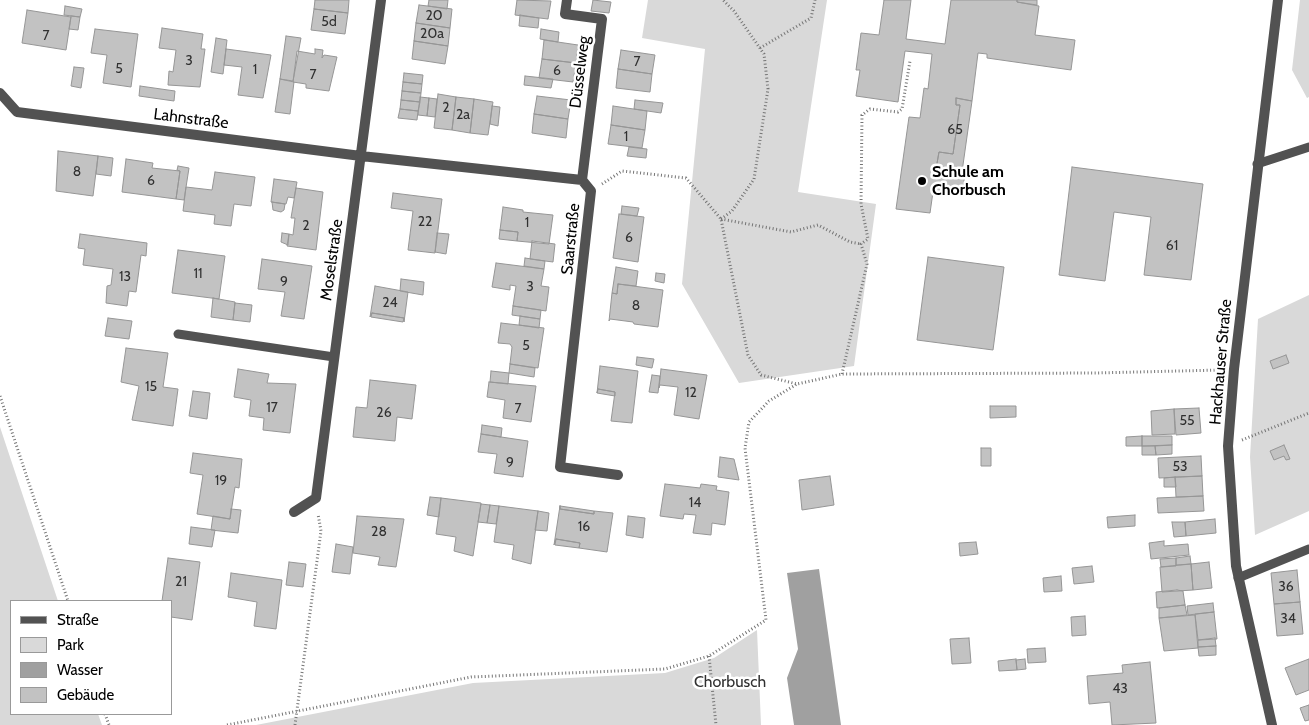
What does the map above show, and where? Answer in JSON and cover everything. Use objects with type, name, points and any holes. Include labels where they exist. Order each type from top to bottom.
[{"type":"street","name":"Moselstraße","points":[[316,498],[381,0]]},
{"type":"street","name":"Düsselweg","points":[[567,0],[565,14],[602,19],[582,180]]},
{"type":"street","name":"Hackhauser Straße","points":[[1272,725],[1238,578],[1228,446],[1234,369],[1278,0]]},
{"type":"street","name":"Lahnstraße","points":[[0,93],[17,112],[361,156]]},
{"type":"street","name":"Saarstraße","points":[[361,156],[582,180],[591,191],[560,467],[618,475]]},
{"type":"street","points":[[294,512],[316,498]]},
{"type":"lane","points":[[1258,164],[1309,147]]},
{"type":"lane","points":[[178,334],[334,357]]},
{"type":"lane","points":[[1238,578],[1309,549]]},
{"type":"path","points":[[721,220],[732,210],[754,179],[768,89],[764,54],[734,11],[723,0]]},
{"type":"path","points":[[760,48],[811,18],[814,0]]},
{"type":"path","points":[[721,220],[790,232],[818,224],[850,242],[861,244],[868,239],[861,204],[862,115],[870,109],[898,112],[902,109],[910,61]]},
{"type":"path","points":[[591,191],[622,171],[686,178],[721,220],[748,355],[761,375],[797,384]]},
{"type":"path","points":[[842,374],[867,264],[861,244]]},
{"type":"path","points":[[227,725],[471,677],[665,670],[709,656],[766,620],[745,448],[749,422],[769,401],[797,384],[842,374],[1096,373],[1234,369]]},
{"type":"path","points":[[0,396],[68,600]]},
{"type":"path","points":[[1228,446],[1309,413]]},
{"type":"path","points":[[295,725],[321,531],[316,498]]},
{"type":"path","points":[[709,656],[716,725]]},
{"type":"green space","points":[[648,0],[827,0],[798,192],[876,204],[854,366],[739,383],[682,284],[705,49],[642,38]]},
{"type":"green space","points":[[1300,0],[1309,0],[1309,97],[1307,98],[1292,70]]},
{"type":"green space","points":[[1309,295],[1309,511],[1255,535],[1250,457],[1258,319]]},
{"type":"green space","points":[[0,427],[58,600],[10,600],[10,715],[98,715],[102,725],[0,725]]},
{"type":"green space","name":"Chorbusch","points":[[757,630],[761,725],[256,725],[473,683],[665,673],[714,658]]},
{"type":"water","points":[[819,569],[841,725],[794,725],[787,678],[798,649],[787,573]]},
{"type":"building","points":[[315,0],[349,0],[348,13],[314,9]]},
{"type":"building","points":[[429,0],[448,0],[447,9],[428,6]]},
{"type":"building","points":[[517,0],[551,1],[548,19],[515,15]]},
{"type":"building","points":[[593,0],[611,2],[609,13],[591,11]]},
{"type":"building","points":[[884,0],[911,0],[906,39],[945,44],[951,0],[1017,0],[1017,2],[1039,6],[1035,35],[1075,40],[1071,70],[987,58],[987,54],[978,53],[972,101],[956,98],[956,105],[960,105],[953,154],[939,152],[936,169],[965,173],[962,196],[933,192],[930,213],[896,209],[909,117],[920,118],[924,88],[928,89],[932,54],[905,51],[898,102],[856,96],[860,70],[856,70],[861,33],[879,35]]},
{"type":"building","points":[[1017,0],[1037,0],[1037,5],[1017,2]]},
{"type":"building","points":[[419,5],[452,9],[450,28],[416,23]]},
{"type":"building","points":[[65,6],[82,9],[80,17],[64,15]]},
{"type":"building","points":[[314,9],[348,13],[345,34],[311,30]]},
{"type":"building","points":[[27,10],[71,17],[66,50],[22,43]]},
{"type":"building","points":[[520,15],[539,18],[538,28],[519,26]]},
{"type":"building","points":[[71,16],[80,17],[78,30],[69,29]]},
{"type":"building","points":[[416,23],[450,28],[448,46],[414,41]]},
{"type":"building","points":[[162,28],[203,34],[201,49],[205,49],[200,87],[168,85],[169,71],[173,72],[176,50],[159,48]]},
{"type":"building","points":[[95,29],[138,34],[131,87],[103,83],[107,55],[91,53]]},
{"type":"building","points":[[541,29],[559,32],[558,42],[540,39]]},
{"type":"building","points":[[286,36],[301,38],[293,81],[280,79]]},
{"type":"building","points":[[216,38],[227,40],[223,74],[211,72]]},
{"type":"building","points":[[544,40],[578,45],[576,63],[542,59]]},
{"type":"building","points":[[414,41],[448,46],[445,64],[412,59]]},
{"type":"building","points":[[226,49],[271,55],[263,98],[238,95],[242,67],[224,65]]},
{"type":"building","points":[[315,49],[323,50],[322,58],[324,55],[337,57],[329,91],[306,88],[306,84],[293,82],[297,51],[315,54]]},
{"type":"building","points":[[621,50],[655,55],[652,74],[618,69]]},
{"type":"building","points":[[542,59],[576,63],[573,82],[539,78]]},
{"type":"building","points":[[74,67],[84,68],[81,88],[71,86]]},
{"type":"building","points":[[618,69],[652,74],[650,92],[616,88]]},
{"type":"building","points":[[404,73],[423,75],[422,84],[403,82]]},
{"type":"building","points":[[525,76],[553,79],[551,88],[524,85]]},
{"type":"building","points":[[280,79],[294,82],[290,114],[275,112]]},
{"type":"building","points":[[403,82],[422,84],[421,93],[402,91]]},
{"type":"building","points":[[140,86],[175,91],[174,101],[139,96]]},
{"type":"building","points":[[402,91],[421,93],[420,102],[401,100]]},
{"type":"building","points":[[438,94],[456,97],[452,130],[434,128]]},
{"type":"building","points":[[537,96],[571,100],[568,119],[534,114]]},
{"type":"building","points":[[420,97],[429,98],[427,116],[418,115]]},
{"type":"building","points":[[456,97],[474,99],[470,133],[452,130]]},
{"type":"building","points":[[429,98],[437,99],[435,117],[427,116]]},
{"type":"building","points":[[956,98],[972,101],[962,172],[936,169],[939,152],[953,154],[960,105],[956,105]]},
{"type":"building","points":[[474,99],[493,102],[488,135],[470,133]]},
{"type":"building","points":[[401,100],[420,102],[418,111],[400,109]]},
{"type":"building","points":[[635,100],[663,103],[661,113],[634,109]]},
{"type":"building","points":[[492,106],[500,107],[498,126],[490,124]]},
{"type":"building","points":[[613,106],[647,111],[645,130],[611,125]]},
{"type":"building","points":[[400,109],[418,111],[417,120],[398,118]]},
{"type":"building","points":[[534,114],[568,119],[566,138],[532,133]]},
{"type":"building","points":[[611,125],[645,130],[642,148],[608,144]]},
{"type":"building","points":[[629,147],[647,149],[646,158],[627,156]]},
{"type":"building","points":[[58,151],[98,156],[93,196],[56,191]]},
{"type":"building","points":[[98,156],[113,158],[111,176],[96,174]]},
{"type":"building","points":[[126,159],[153,163],[152,168],[180,171],[176,199],[122,192]]},
{"type":"building","points":[[178,166],[189,168],[184,200],[176,199],[180,171],[177,170]]},
{"type":"building","points":[[1072,167],[1203,184],[1191,280],[1144,275],[1151,217],[1114,212],[1105,281],[1059,275]]},
{"type":"building","points":[[215,172],[255,177],[251,206],[234,204],[231,226],[214,224],[215,215],[183,211],[186,187],[212,190]]},
{"type":"building","points":[[274,179],[297,182],[294,198],[288,197],[286,204],[271,202]]},
{"type":"building","points":[[296,188],[323,192],[316,250],[287,246],[289,234],[293,235],[295,218],[291,218]]},
{"type":"building","points":[[393,193],[442,199],[435,253],[408,250],[413,211],[391,208]]},
{"type":"building","points":[[272,202],[285,204],[284,210],[281,212],[273,210]]},
{"type":"building","points":[[622,206],[639,208],[637,216],[621,214]]},
{"type":"building","points":[[503,207],[523,210],[523,212],[553,215],[549,244],[517,241],[518,232],[500,230]]},
{"type":"building","points":[[619,214],[644,217],[638,262],[613,258]]},
{"type":"building","points":[[500,230],[518,232],[517,241],[499,239]]},
{"type":"building","points":[[282,233],[289,234],[288,245],[281,242]]},
{"type":"building","points":[[437,233],[449,234],[446,254],[435,252]]},
{"type":"building","points":[[80,234],[147,243],[146,256],[141,255],[136,292],[129,291],[127,306],[106,303],[107,286],[111,285],[113,269],[83,265],[85,249],[78,248]]},
{"type":"building","points":[[532,241],[555,244],[553,262],[530,259]]},
{"type":"building","points":[[178,250],[225,256],[219,299],[172,293]]},
{"type":"building","points":[[928,257],[1004,267],[993,350],[917,340]]},
{"type":"building","points":[[525,258],[545,261],[544,269],[524,266]]},
{"type":"building","points":[[262,259],[312,266],[304,319],[281,316],[285,292],[258,289]]},
{"type":"building","points":[[496,263],[544,269],[541,286],[549,287],[546,311],[513,306],[516,286],[510,285],[510,290],[492,287]]},
{"type":"building","points":[[616,267],[638,271],[636,286],[618,284],[617,294],[612,293]]},
{"type":"building","points":[[656,273],[665,274],[664,283],[655,281]]},
{"type":"building","points":[[401,279],[424,282],[423,295],[400,291]]},
{"type":"building","points":[[618,284],[663,290],[658,327],[610,319],[609,321],[612,293],[617,294]]},
{"type":"building","points":[[375,286],[408,292],[404,322],[404,318],[372,313],[370,317]]},
{"type":"building","points":[[213,298],[235,302],[233,320],[211,317]]},
{"type":"building","points":[[235,303],[252,305],[250,322],[233,320]]},
{"type":"building","points":[[513,306],[541,310],[540,319],[512,315]]},
{"type":"building","points":[[372,313],[404,318],[403,322],[371,317]]},
{"type":"building","points":[[520,316],[540,319],[539,328],[519,325]]},
{"type":"building","points":[[108,318],[132,321],[129,339],[105,336]]},
{"type":"building","points":[[501,323],[544,328],[538,368],[510,364],[512,347],[510,344],[498,343]]},
{"type":"building","points":[[126,348],[168,353],[163,387],[178,389],[173,426],[132,420],[139,386],[121,382]]},
{"type":"building","points":[[1286,355],[1289,363],[1273,369],[1270,361]]},
{"type":"building","points":[[637,357],[654,359],[652,368],[636,365]]},
{"type":"building","points":[[510,364],[535,368],[534,377],[509,373]]},
{"type":"building","points":[[600,366],[638,371],[632,423],[611,421],[615,392],[598,389],[597,393]]},
{"type":"building","points":[[238,369],[269,374],[267,383],[296,384],[290,433],[263,430],[264,418],[249,416],[251,400],[234,397]]},
{"type":"building","points":[[661,369],[707,375],[699,419],[674,415],[678,387],[660,385],[659,388]]},
{"type":"building","points":[[491,371],[509,373],[508,384],[490,382]]},
{"type":"building","points":[[652,375],[660,376],[658,393],[649,392]]},
{"type":"building","points":[[370,380],[416,385],[412,419],[397,417],[395,441],[353,437],[356,407],[367,408]]},
{"type":"building","points":[[489,382],[536,386],[531,422],[503,418],[505,400],[487,397]]},
{"type":"building","points":[[598,389],[615,392],[615,396],[597,393]]},
{"type":"building","points":[[193,391],[210,393],[207,419],[189,416]]},
{"type":"building","points":[[990,406],[1016,406],[1016,417],[990,418]]},
{"type":"building","points":[[1199,408],[1201,433],[1176,435],[1174,409]]},
{"type":"building","points":[[1174,409],[1175,434],[1152,435],[1151,411]]},
{"type":"building","points":[[482,425],[502,428],[501,437],[481,434]]},
{"type":"building","points":[[481,434],[528,441],[523,477],[494,473],[497,454],[478,452]]},
{"type":"building","points":[[1142,436],[1142,446],[1126,446],[1126,437]]},
{"type":"building","points":[[1142,436],[1172,436],[1172,445],[1142,446]]},
{"type":"building","points":[[1172,445],[1172,454],[1156,455],[1155,446]]},
{"type":"building","points":[[1284,445],[1290,459],[1286,460],[1284,456],[1274,460],[1270,451]]},
{"type":"building","points":[[1142,446],[1155,446],[1156,455],[1142,455]]},
{"type":"building","points":[[981,448],[991,448],[991,466],[981,466]]},
{"type":"building","points":[[193,453],[242,459],[239,488],[235,487],[230,519],[197,514],[203,475],[190,473]]},
{"type":"building","points":[[1201,456],[1202,476],[1159,478],[1158,458]]},
{"type":"building","points":[[720,457],[734,459],[739,480],[718,477]]},
{"type":"building","points":[[830,476],[834,505],[802,510],[799,480]]},
{"type":"building","points":[[1202,476],[1203,496],[1176,497],[1175,477]]},
{"type":"building","points":[[1175,477],[1176,487],[1164,487],[1164,478]]},
{"type":"building","points":[[665,484],[700,488],[701,484],[717,486],[716,490],[729,492],[725,525],[712,523],[711,535],[693,533],[696,515],[684,514],[683,519],[660,516]]},
{"type":"building","points":[[1203,496],[1204,511],[1158,513],[1157,498]]},
{"type":"building","points":[[430,497],[441,498],[439,517],[427,515]]},
{"type":"building","points":[[441,498],[481,503],[473,556],[454,551],[456,537],[436,534]]},
{"type":"building","points":[[481,504],[490,505],[487,523],[478,522]]},
{"type":"building","points":[[490,505],[499,506],[496,524],[487,523]]},
{"type":"building","points":[[499,506],[538,511],[531,564],[512,559],[514,545],[494,542]]},
{"type":"building","points":[[560,506],[560,509],[594,514],[594,511],[613,513],[607,552],[579,548],[580,543],[556,539],[554,545]]},
{"type":"building","points":[[560,506],[594,511],[594,514],[560,509]]},
{"type":"building","points":[[231,509],[241,510],[238,533],[211,530],[213,516],[230,519]]},
{"type":"building","points":[[538,511],[549,513],[547,531],[535,530]]},
{"type":"building","points":[[1135,515],[1135,526],[1108,528],[1107,517]]},
{"type":"building","points":[[357,516],[404,519],[396,567],[378,565],[380,557],[353,553]]},
{"type":"building","points":[[628,516],[645,518],[643,538],[626,535]]},
{"type":"building","points":[[1215,519],[1216,533],[1186,536],[1185,522]]},
{"type":"building","points":[[1172,522],[1185,522],[1186,536],[1174,537]]},
{"type":"building","points":[[191,527],[215,530],[212,547],[189,544]]},
{"type":"building","points":[[556,539],[580,543],[579,548],[555,545]]},
{"type":"building","points":[[1164,541],[1164,546],[1188,544],[1189,555],[1151,559],[1149,543]]},
{"type":"building","points":[[976,542],[978,554],[960,556],[959,543]]},
{"type":"building","points":[[336,544],[353,547],[350,574],[332,572]]},
{"type":"building","points":[[1190,556],[1191,564],[1176,565],[1176,558]]},
{"type":"building","points":[[168,558],[200,562],[192,620],[172,617],[172,600],[162,600]]},
{"type":"building","points":[[1176,558],[1176,566],[1161,567],[1160,559]]},
{"type":"building","points":[[289,562],[306,564],[303,587],[286,585]]},
{"type":"building","points":[[1209,562],[1212,588],[1193,590],[1191,564]]},
{"type":"building","points":[[1191,564],[1193,590],[1162,592],[1160,567]]},
{"type":"building","points":[[1092,566],[1094,582],[1074,584],[1072,568]]},
{"type":"building","points":[[1297,570],[1300,602],[1274,604],[1271,573]]},
{"type":"building","points":[[231,573],[282,580],[276,629],[254,626],[257,602],[228,597]]},
{"type":"building","points":[[1061,576],[1062,591],[1044,592],[1043,578]]},
{"type":"building","points":[[1183,591],[1185,605],[1157,608],[1156,592]]},
{"type":"building","points":[[1300,602],[1303,634],[1277,636],[1274,604]]},
{"type":"building","points":[[1213,603],[1214,612],[1188,615],[1187,606]]},
{"type":"building","points":[[1185,605],[1187,615],[1159,618],[1159,608]]},
{"type":"building","points":[[1214,612],[1217,639],[1198,640],[1195,614]]},
{"type":"building","points":[[1195,615],[1198,648],[1164,651],[1159,618]]},
{"type":"building","points":[[1085,616],[1086,635],[1072,636],[1071,617]]},
{"type":"building","points":[[969,638],[971,663],[952,664],[950,639]]},
{"type":"building","points":[[1215,638],[1216,646],[1198,647],[1198,640]]},
{"type":"building","points":[[1216,646],[1216,655],[1199,656],[1198,647]]},
{"type":"building","points":[[1045,648],[1046,662],[1028,663],[1027,649]]},
{"type":"building","points":[[1016,659],[1017,670],[999,671],[998,661]]},
{"type":"building","points":[[1025,659],[1026,669],[1017,670],[1016,660]]},
{"type":"building","points":[[1309,659],[1309,690],[1296,695],[1285,668]]},
{"type":"building","points":[[1150,662],[1156,723],[1112,725],[1110,702],[1089,704],[1087,676],[1123,673],[1122,665]]},
{"type":"building","points":[[1309,705],[1309,720],[1305,721],[1300,708]]},
{"type":"place","name":"Schule am Chorbusch","points":[[922,181]]}]
